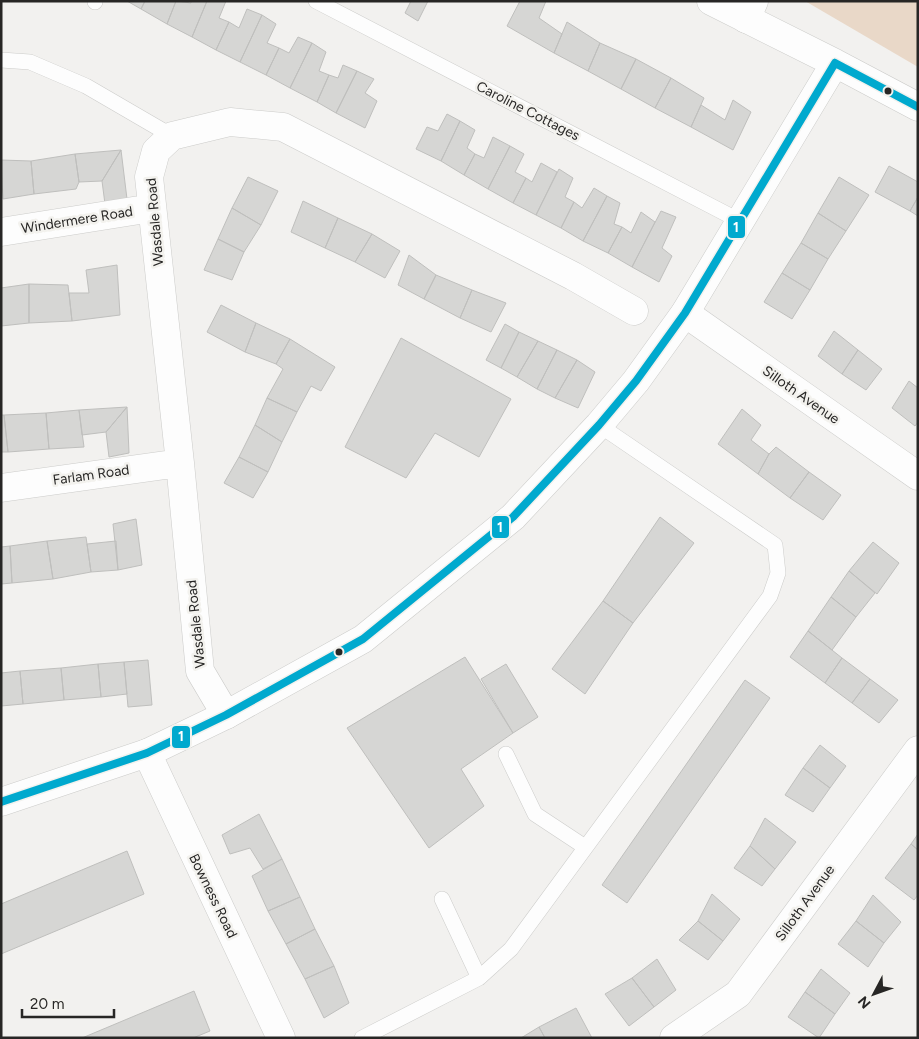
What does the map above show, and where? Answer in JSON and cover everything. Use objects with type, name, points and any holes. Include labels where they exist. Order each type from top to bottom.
[{"type":"street","points":[[711,1],[750,10],[835,63],[918,107]]},
{"type":"street","points":[[1,802],[147,753],[226,715],[363,639],[513,517],[599,425],[636,381],[685,313],[835,63]]},
{"type":"street","points":[[172,136],[230,122],[283,127],[573,276],[634,311]]},
{"type":"street","name":"Wasdale Road","points":[[172,136],[156,151],[149,177],[200,671],[226,715]]},
{"type":"street","name":"Windermere Road","points":[[1,232],[152,208]]},
{"type":"street","name":"Silloth Avenue","points":[[685,313],[918,476]]},
{"type":"street","name":"Farlam Road","points":[[1,488],[180,463]]},
{"type":"street","name":"Silloth Avenue","points":[[674,1038],[738,994],[918,750]]},
{"type":"street","name":"Bowness Road","points":[[147,753],[281,1038]]},
{"type":"lane","name":"Caroline Cottages","points":[[316,1],[740,221]]},
{"type":"lane","points":[[1,60],[30,62],[86,86],[172,136]]},
{"type":"lane","points":[[362,1038],[478,978],[511,949],[770,596],[778,573],[774,545],[599,425]]},
{"type":"lane","points":[[506,754],[534,814],[585,848]]},
{"type":"lane","points":[[442,899],[478,978]]},
{"type":"shaded area","points":[[805,1],[918,1],[918,67]]},
{"type":"building","points":[[127,1],[145,1],[141,9]]},
{"type":"building","points":[[145,1],[176,1],[167,24],[141,9]]},
{"type":"building","points":[[176,1],[191,3],[191,1],[207,1],[192,37],[167,24]]},
{"type":"building","points":[[207,1],[226,1],[219,18],[229,22],[216,50],[192,37]]},
{"type":"building","points":[[411,1],[428,1],[418,21],[405,13]]},
{"type":"building","points":[[520,1],[546,1],[539,18],[562,34],[554,53],[507,26]]},
{"type":"building","points":[[247,9],[262,15],[240,62],[216,50],[229,22],[239,28]]},
{"type":"building","points":[[262,15],[276,24],[267,43],[279,48],[266,75],[240,62]]},
{"type":"building","points":[[567,22],[600,43],[588,71],[554,53]]},
{"type":"building","points":[[298,37],[312,43],[290,88],[266,75],[279,48],[289,53]]},
{"type":"building","points":[[312,43],[326,52],[319,71],[329,75],[317,102],[290,88]]},
{"type":"building","points":[[600,43],[636,59],[621,89],[588,71]]},
{"type":"building","points":[[636,59],[671,78],[655,108],[621,89]]},
{"type":"building","points":[[343,65],[357,71],[336,113],[317,102],[329,75],[338,78]]},
{"type":"building","points":[[357,71],[374,79],[365,93],[377,101],[365,128],[336,113]]},
{"type":"building","points":[[671,78],[704,98],[691,127],[655,108]]},
{"type":"building","points":[[733,100],[751,112],[733,150],[691,127],[701,105],[725,120]]},
{"type":"building","points":[[447,114],[460,121],[441,161],[416,149],[427,127],[438,131]]},
{"type":"building","points":[[460,121],[475,130],[467,148],[475,154],[464,175],[441,161]]},
{"type":"building","points":[[493,137],[510,146],[488,189],[464,175],[475,154],[484,158]]},
{"type":"building","points":[[510,146],[524,154],[515,172],[526,178],[513,203],[488,189]]},
{"type":"building","points":[[121,150],[127,199],[105,204],[102,181]]},
{"type":"building","points":[[121,150],[102,181],[79,182],[75,154]]},
{"type":"building","points":[[75,154],[79,182],[76,189],[34,194],[31,161]]},
{"type":"building","points":[[1,160],[31,161],[34,194],[3,199]]},
{"type":"building","points":[[541,163],[557,172],[536,215],[513,203],[526,178],[532,182]]},
{"type":"building","points":[[889,166],[918,182],[918,197],[910,211],[875,192]]},
{"type":"building","points":[[559,169],[573,178],[565,197],[574,202],[561,228],[536,215]]},
{"type":"building","points":[[248,177],[278,191],[261,225],[232,208]]},
{"type":"building","points":[[839,177],[869,195],[846,231],[818,213]]},
{"type":"building","points":[[594,188],[607,196],[583,241],[561,228],[574,202],[582,208]]},
{"type":"building","points":[[607,196],[620,203],[614,224],[622,227],[608,253],[583,241]]},
{"type":"building","points":[[918,197],[918,216],[910,211]]},
{"type":"building","points":[[303,201],[338,218],[325,248],[291,232]]},
{"type":"building","points":[[232,208],[261,225],[244,252],[218,239]]},
{"type":"building","points":[[661,211],[676,217],[662,248],[672,256],[659,282],[632,267]]},
{"type":"building","points":[[641,212],[655,222],[632,267],[608,253],[622,227],[631,233]]},
{"type":"building","points":[[818,213],[846,231],[828,259],[801,243]]},
{"type":"building","points":[[338,218],[372,234],[355,262],[325,248]]},
{"type":"building","points":[[372,234],[400,251],[385,278],[355,262]]},
{"type":"building","points":[[218,239],[244,252],[232,280],[204,270]]},
{"type":"building","points":[[801,243],[828,259],[810,290],[782,273]]},
{"type":"building","points":[[409,255],[436,275],[424,299],[398,285]]},
{"type":"building","points":[[117,265],[120,315],[72,321],[69,293],[89,293],[86,270]]},
{"type":"building","points":[[782,273],[810,290],[792,319],[764,302]]},
{"type":"building","points":[[436,275],[472,290],[460,318],[424,299]]},
{"type":"building","points":[[29,284],[29,323],[1,326],[1,288]]},
{"type":"building","points":[[29,284],[68,285],[72,321],[29,323]]},
{"type":"building","points":[[472,290],[506,303],[491,332],[460,318]]},
{"type":"building","points":[[221,305],[256,323],[245,352],[207,332]]},
{"type":"building","points":[[256,323],[290,339],[276,364],[245,352]]},
{"type":"building","points":[[505,324],[519,332],[501,368],[486,360]]},
{"type":"building","points":[[834,331],[858,350],[842,374],[818,356]]},
{"type":"building","points":[[519,332],[538,341],[517,377],[501,368]]},
{"type":"building","points":[[401,338],[511,399],[479,457],[435,433],[406,478],[345,447]]},
{"type":"building","points":[[290,339],[335,367],[321,391],[311,386],[297,412],[267,398],[283,369],[276,364]]},
{"type":"building","points":[[538,341],[557,350],[537,389],[517,377]]},
{"type":"building","points":[[557,350],[577,360],[555,398],[537,389]]},
{"type":"building","points":[[858,350],[882,369],[866,390],[842,374]]},
{"type":"building","points":[[577,360],[595,372],[578,408],[555,398]]},
{"type":"building","points":[[909,381],[918,388],[918,422],[915,426],[892,408]]},
{"type":"building","points":[[267,398],[297,412],[282,442],[255,425]]},
{"type":"building","points":[[127,407],[106,432],[82,435],[79,410]]},
{"type":"building","points":[[127,407],[129,453],[109,457],[106,432]]},
{"type":"building","points":[[742,409],[761,425],[751,440],[769,454],[758,474],[718,444]]},
{"type":"building","points":[[79,410],[84,447],[49,449],[46,413]]},
{"type":"building","points":[[46,413],[49,449],[8,452],[4,415]]},
{"type":"building","points":[[1,415],[4,415],[8,452],[1,452]]},
{"type":"building","points":[[255,425],[282,442],[268,472],[239,457]]},
{"type":"building","points":[[776,447],[809,472],[790,498],[758,474],[769,454]]},
{"type":"building","points":[[239,457],[268,472],[253,498],[224,483]]},
{"type":"building","points":[[809,472],[841,495],[823,520],[790,498]]},
{"type":"building","points":[[660,517],[694,543],[633,623],[603,601]]},
{"type":"building","points":[[136,519],[142,565],[118,570],[113,524]]},
{"type":"building","points":[[86,537],[91,572],[53,579],[47,541]]},
{"type":"building","points":[[47,541],[53,579],[12,583],[10,546]]},
{"type":"building","points":[[116,541],[118,570],[91,572],[87,544]]},
{"type":"building","points":[[873,542],[899,563],[877,594],[849,571]]},
{"type":"building","points":[[10,546],[12,583],[1,584],[1,547]]},
{"type":"building","points":[[849,571],[875,593],[856,617],[831,597]]},
{"type":"building","points":[[831,597],[856,617],[832,650],[808,631]]},
{"type":"building","points":[[603,601],[633,623],[585,694],[552,669]]},
{"type":"building","points":[[808,631],[842,658],[825,683],[790,657]]},
{"type":"building","points":[[465,657],[513,733],[461,769],[484,806],[429,848],[347,728]]},
{"type":"building","points":[[842,658],[870,679],[852,703],[825,683]]},
{"type":"building","points":[[148,660],[152,705],[128,707],[124,662]]},
{"type":"building","points":[[124,662],[127,694],[101,697],[98,664]]},
{"type":"building","points":[[98,664],[101,697],[64,700],[61,668]]},
{"type":"building","points":[[506,664],[538,717],[513,733],[481,679]]},
{"type":"building","points":[[61,668],[64,700],[23,704],[20,671]]},
{"type":"building","points":[[20,671],[23,704],[1,706],[1,673]]},
{"type":"building","points":[[870,679],[898,700],[879,723],[852,703]]},
{"type":"building","points":[[745,680],[770,698],[627,903],[602,885]]},
{"type":"building","points":[[820,745],[846,766],[830,788],[803,768]]},
{"type":"building","points":[[803,768],[830,788],[813,812],[785,795]]},
{"type":"building","points":[[259,814],[282,859],[263,869],[250,848],[230,854],[222,835]]},
{"type":"building","points":[[765,818],[796,842],[775,869],[750,846]]},
{"type":"building","points":[[918,834],[918,850],[911,844]]},
{"type":"building","points":[[911,844],[918,850],[918,895],[914,900],[885,878]]},
{"type":"building","points":[[750,846],[775,869],[762,886],[734,868]]},
{"type":"building","points":[[127,851],[144,894],[1,954],[1,904]]},
{"type":"building","points":[[282,859],[300,897],[268,911],[252,876]]},
{"type":"building","points":[[712,894],[740,919],[723,941],[698,921]]},
{"type":"building","points":[[873,895],[901,922],[884,943],[856,921]]},
{"type":"building","points":[[300,897],[315,929],[286,944],[268,911]]},
{"type":"building","points":[[698,921],[723,941],[708,960],[679,940]]},
{"type":"building","points":[[856,921],[884,943],[868,967],[838,944]]},
{"type":"building","points":[[315,929],[334,966],[305,979],[286,944]]},
{"type":"building","points":[[657,959],[676,990],[654,1007],[632,978]]},
{"type":"building","points":[[334,966],[349,1003],[324,1018],[305,979]]},
{"type":"building","points":[[821,969],[850,993],[835,1014],[805,992]]},
{"type":"building","points":[[632,978],[654,1007],[629,1026],[605,994]]},
{"type":"building","points":[[194,991],[210,1031],[193,1038],[82,1038]]},
{"type":"building","points":[[805,992],[835,1014],[819,1038],[788,1017]]},
{"type":"building","points":[[576,1008],[592,1038],[545,1038],[539,1027]]},
{"type":"building","points":[[539,1027],[545,1038],[521,1038]]},
{"type":"transit line","name":"1","points":[[835,63],[918,107]]},
{"type":"transit line","name":"1","points":[[1,802],[147,753],[226,715],[363,639],[513,517],[599,425],[636,381],[685,313],[835,63]]}]
